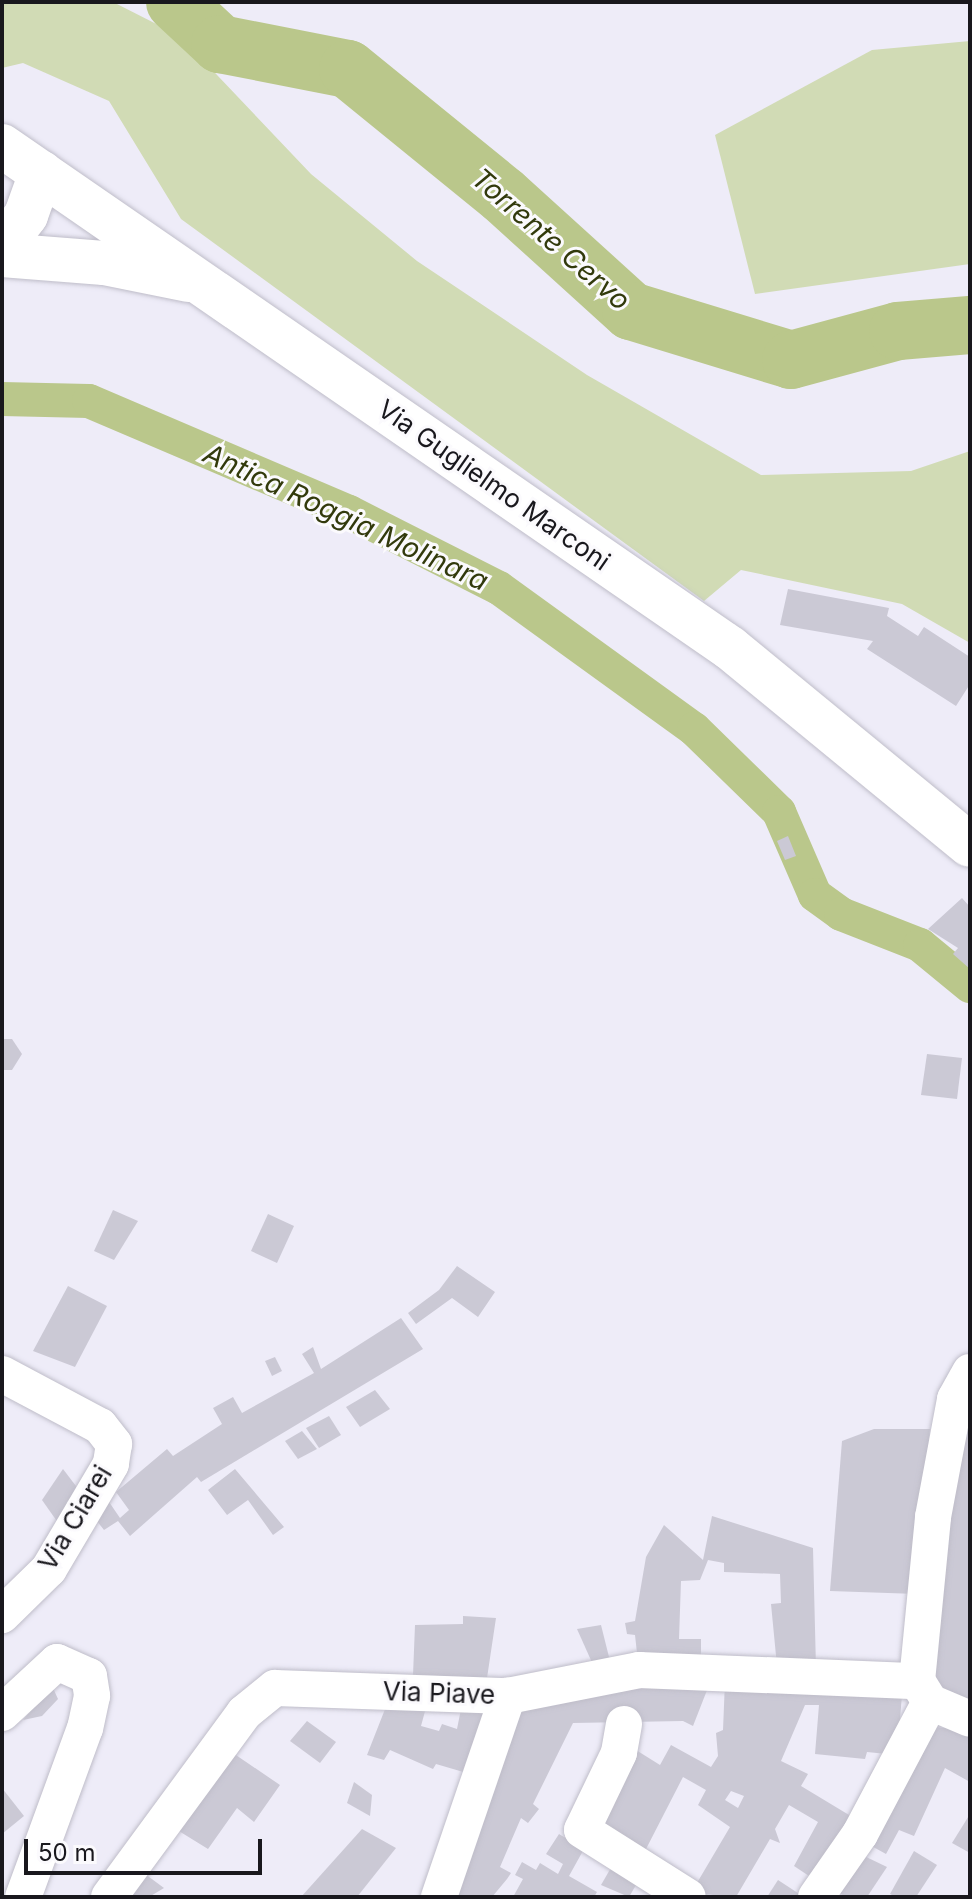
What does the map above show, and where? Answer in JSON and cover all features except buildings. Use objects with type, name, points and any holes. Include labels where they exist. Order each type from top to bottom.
[{"type":"street","name":"Via Guglielmo Marconi","points":[[2,148],[730,648],[970,845]]},
{"type":"street","points":[[2,246],[26,215],[41,173]]},
{"type":"street","points":[[2,255],[104,263],[198,281]]},
{"type":"street","points":[[816,1897],[860,1834],[923,1691],[933,1517],[970,1372]]},
{"type":"street","name":"Via Ciarei","points":[[2,1374],[100,1426],[114,1444],[111,1464],[49,1569],[2,1615]]},
{"type":"street","points":[[2,1713],[57,1662],[89,1676],[92,1696],[85,1728],[23,1897]]},
{"type":"street","name":"Via Piave","points":[[109,1897],[244,1713],[275,1688],[508,1696],[639,1670],[923,1691]]},
{"type":"street","points":[[923,1691],[970,1719]]},
{"type":"street","points":[[439,1897],[508,1696]]},
{"type":"street","points":[[624,1724],[619,1753],[582,1830],[688,1897]]},
{"type":"green space","points":[[2,2],[113,2],[180,36],[311,174],[417,261],[587,375],[761,475],[911,471],[970,451],[970,643],[902,604],[741,570],[704,601],[181,219],[109,101],[23,63],[2,68]]},
{"type":"green space","points":[[970,41],[970,264],[755,294],[715,135],[872,50]]},
{"type":"waterway","name":"Torrente Cervo","points":[[175,2],[220,44],[348,69],[503,195],[631,311],[791,360],[898,331],[970,325]]},
{"type":"waterway","name":"Antica Roggia Molinara","points":[[2,399],[89,401],[349,512],[499,588],[694,729],[779,812],[815,895],[841,914],[920,945],[970,986]]}]
